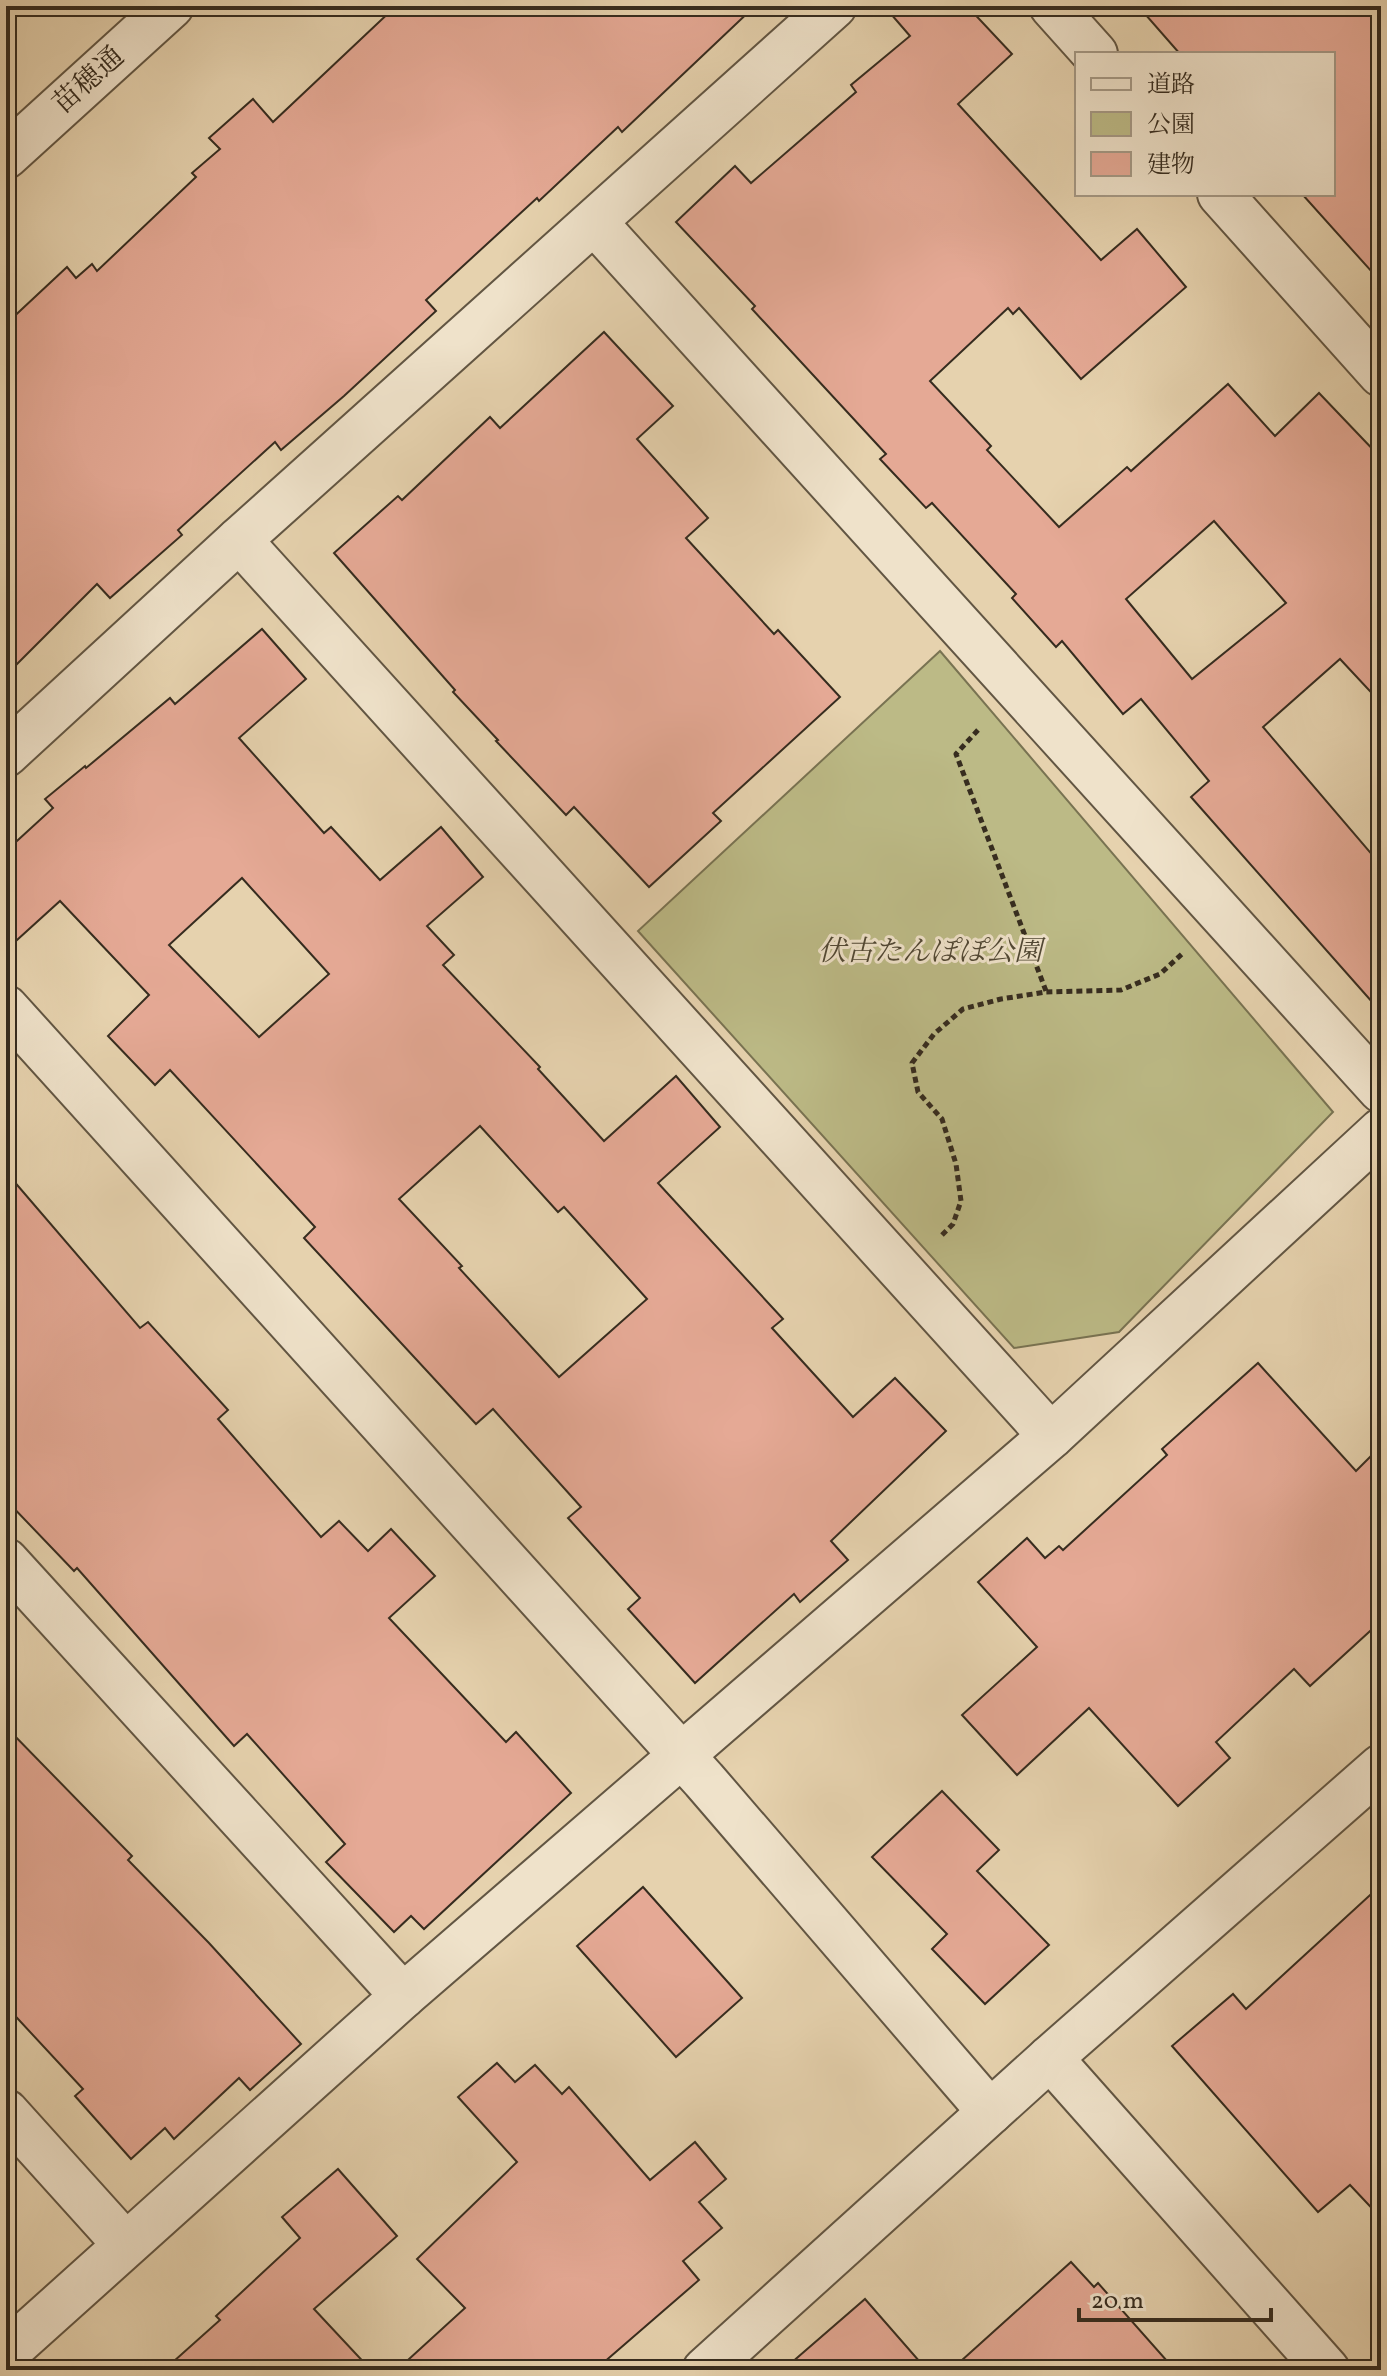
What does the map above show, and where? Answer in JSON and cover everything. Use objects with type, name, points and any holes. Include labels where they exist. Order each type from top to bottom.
[{"type":"street","name":"苗穂通","points":[[6,156],[171,6]]},
{"type":"street","points":[[6,754],[239,540],[834,6]]},
{"type":"street","points":[[1052,6],[1093,52]]},
{"type":"street","points":[[1222,196],[1381,374]]},
{"type":"street","points":[[595,223],[1381,1090]]},
{"type":"street","points":[[239,540],[1051,1436]]},
{"type":"street","points":[[6,1008],[681,1754],[990,2112]]},
{"type":"street","points":[[6,2353],[403,1996],[1051,1436],[1381,1131]]},
{"type":"street","points":[[6,1561],[403,1996]]},
{"type":"street","points":[[705,2370],[1050,2058],[1381,1767]]},
{"type":"street","points":[[1050,2058],[1327,2370]]},
{"type":"street","points":[[6,2112],[125,2244]]},
{"type":"path","points":[[985,722],[956,754],[1046,992]]},
{"type":"path","points":[[935,1242],[953,1224],[961,1201],[956,1164],[942,1119],[918,1092],[912,1063],[934,1034],[963,1009],[1001,999],[1046,992],[1121,990],[1160,974],[1189,948]]},
{"type":"green space","name":"伏古たんぽぽ公園","points":[[940,651],[1333,1112],[1119,1332],[1014,1348],[638,931]]},
{"type":"building","points":[[396,6],[755,6],[622,132],[618,127],[426,300],[436,311],[344,396],[281,450],[275,442],[178,530],[182,535],[110,598],[97,584],[6,675],[6,324],[67,267],[76,278],[92,264],[97,271],[196,177],[192,173],[220,149],[209,138],[253,99],[273,122]]},
{"type":"building","points":[[884,6],[967,6],[1012,54],[958,104],[1101,260],[1137,229],[1186,287],[1081,379],[1019,308],[1013,314],[1008,308],[930,381],[991,446],[987,450],[1059,527],[1127,467],[1131,471],[1228,384],[1275,436],[1319,393],[1381,458],[1381,703],[1340,659],[1263,727],[1381,865],[1381,1012],[1191,797],[1209,781],[1141,699],[1123,714],[1062,641],[1056,647],[1012,598],[1016,594],[932,503],[926,508],[880,459],[886,454],[676,222],[735,166],[751,183],[856,92],[851,85],[910,36]],"holes":[[[1214,521],[1286,603],[1192,679],[1126,599]]]},
{"type":"building","points":[[1138,6],[1381,6],[1381,282],[1304,196],[1335,196],[1335,52],[1178,52]]},
{"type":"building","points":[[604,332],[673,406],[637,439],[708,518],[686,538],[774,634],[778,630],[840,697],[713,813],[721,821],[649,887],[574,807],[566,815],[496,741],[334,553],[398,496],[402,500],[490,417],[500,428]]},
{"type":"building","points":[[262,629],[306,679],[239,738],[324,833],[331,827],[380,880],[441,827],[483,877],[427,926],[454,955],[443,965],[540,1067],[538,1069],[604,1141],[676,1076],[720,1127],[658,1183],[783,1319],[772,1328],[853,1417],[895,1378],[946,1431],[831,1541],[848,1560],[800,1602],[794,1594],[695,1683],[628,1609],[640,1598],[568,1518],[581,1507],[493,1409],[476,1424],[304,1238],[315,1227],[170,1070],[155,1085],[108,1036],[149,995],[60,901],[6,950],[6,851],[53,808],[45,799],[170,698],[175,704]],"holes":[[[242,878],[329,974],[259,1037],[169,945]],[[480,1126],[558,1212],[564,1207],[647,1299],[559,1377],[399,1199]]]},
{"type":"building","points":[[6,1172],[140,1328],[148,1322],[228,1410],[218,1419],[321,1537],[339,1521],[368,1551],[391,1529],[435,1576],[389,1618],[506,1742],[516,1732],[571,1793],[424,1929],[411,1916],[394,1932],[326,1862],[345,1844],[247,1734],[234,1746],[77,1568],[74,1571],[6,1500]]},
{"type":"building","points":[[1258,1363],[1356,1471],[1381,1446],[1381,1621],[1310,1686],[1294,1669],[1216,1742],[1230,1758],[1178,1806],[1089,1708],[1017,1775],[962,1715],[1037,1647],[978,1582],[1027,1538],[1045,1558],[1059,1546],[1063,1550],[1167,1455],[1162,1449]]},
{"type":"building","points":[[6,1727],[132,1856],[128,1860],[301,2044],[250,2090],[239,2078],[174,2139],[165,2128],[131,2159],[75,2096],[83,2089],[6,2006]]},
{"type":"building","points":[[942,1791],[999,1850],[977,1871],[1049,1945],[985,2004],[932,1949],[947,1934],[872,1857]]},
{"type":"building","points":[[1381,1885],[1381,2218],[1350,2185],[1318,2212],[1172,2046],[1233,1994],[1246,2009]]},
{"type":"building","points":[[643,1887],[742,1998],[676,2057],[577,1946]]},
{"type":"building","points":[[497,2063],[515,2082],[535,2065],[562,2094],[569,2087],[650,2180],[695,2142],[726,2179],[699,2202],[722,2228],[683,2261],[699,2280],[595,2370],[397,2370],[465,2308],[417,2259],[517,2162],[458,2097]]},
{"type":"building","points":[[338,2169],[397,2236],[314,2309],[371,2370],[164,2370],[220,2320],[216,2316],[300,2238],[282,2217]]},
{"type":"building","points":[[1071,2262],[1094,2287],[1098,2283],[1175,2370],[951,2370]]},
{"type":"building","points":[[865,2299],[927,2370],[783,2370]]}]
